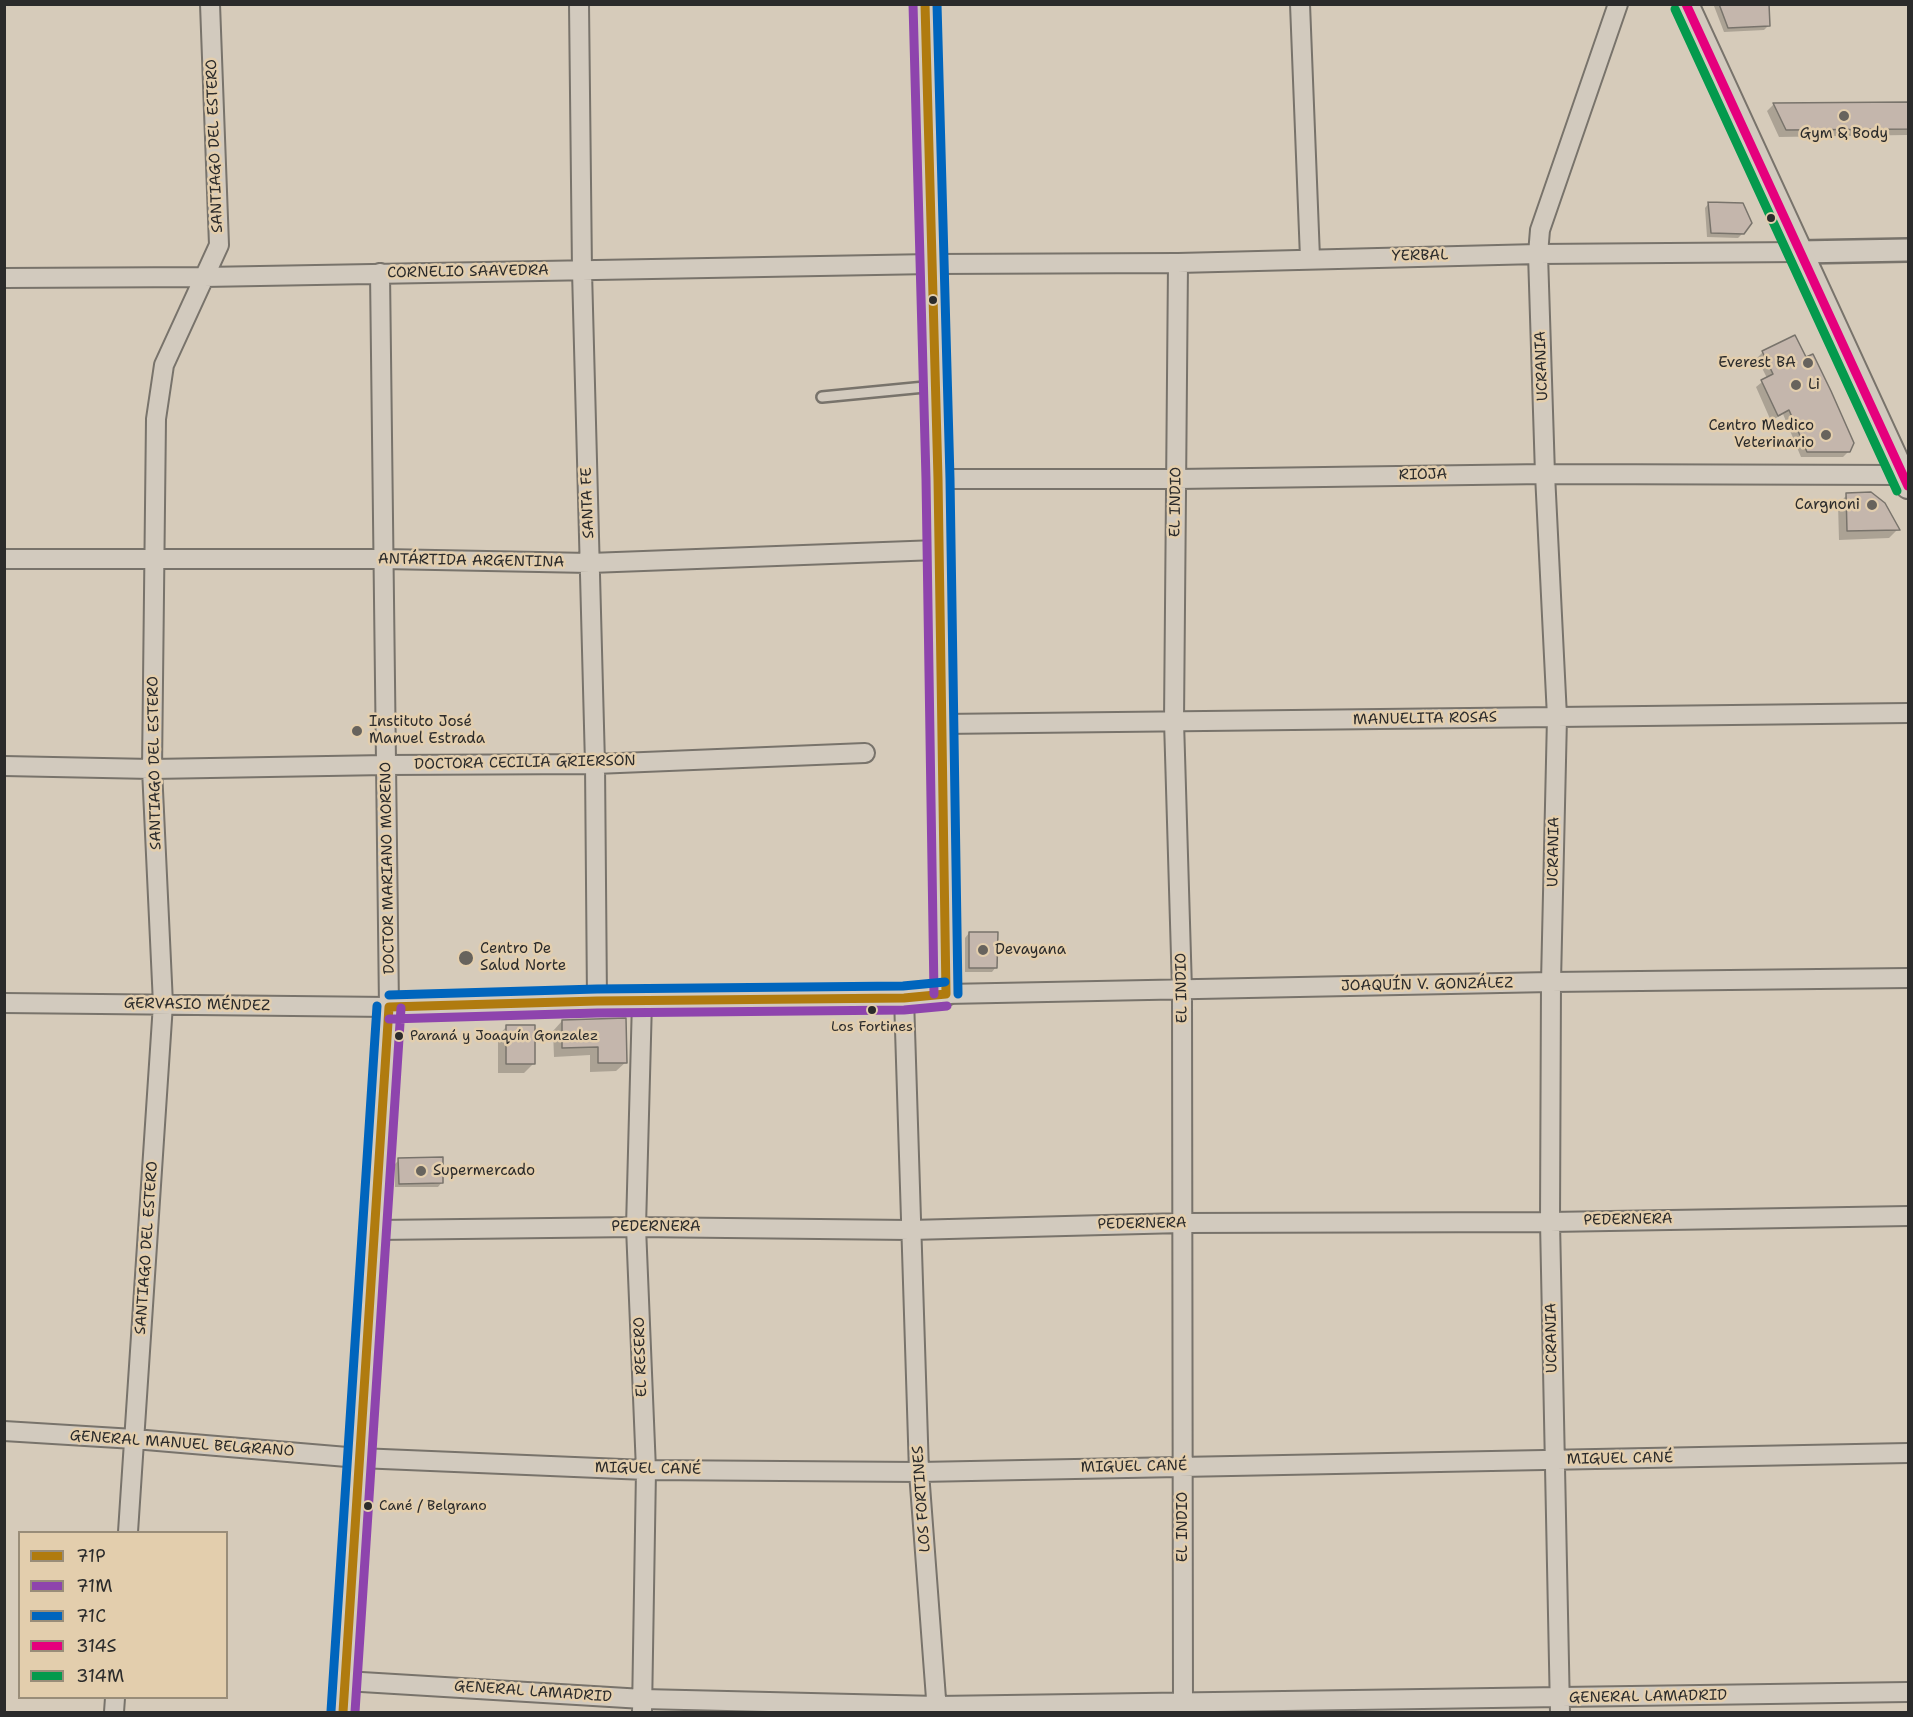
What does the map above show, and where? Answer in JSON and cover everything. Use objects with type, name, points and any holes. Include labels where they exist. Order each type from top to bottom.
[{"type":"main road","points":[[1686,4],[1799,252],[1907,476]]},
{"type":"street","name":"SANTIAGO DEL ESTERO","points":[[128,1531],[163,1004],[152,769],[156,419],[164,364],[219,245],[210,4]]},
{"type":"street","name":"SANTA FE","points":[[579,4],[582,271],[595,764],[597,1001]]},
{"type":"street","points":[[389,1007],[597,1001],[904,998],[946,994],[938,479],[925,4]]},
{"type":"street","points":[[1300,4],[1310,258]]},
{"type":"street","name":"UCRANIA","points":[[1560,1706],[1550,1222],[1551,982],[1557,717],[1545,474],[1538,254],[1540,230],[1618,4]]},
{"type":"street","name":"YERBAL","points":[[932,264],[1178,263],[1310,258],[1908,250]]},
{"type":"street","name":"EL INDIO","points":[[1178,263],[1174,721],[1182,990],[1183,1708]]},
{"type":"street","name":"CORNELIO SAAVEDRA","points":[[4,278],[204,277],[932,264]]},
{"type":"street","name":"DOCTOR MARIANO MORENO","points":[[343,1713],[389,1007],[380,273]]},
{"type":"street","name":"RIOJA","points":[[938,479],[1177,479],[1545,474],[1907,476]]},
{"type":"street","name":"ANTÁRTIDA ARGENTINA","points":[[4,559],[384,559],[590,563],[938,550]]},
{"type":"street","name":"MANUELITA ROSAS","points":[[941,724],[1908,713]]},
{"type":"street","name":"DOCTORA CECILIA GRIERSON","points":[[4,766],[152,769],[595,764],[865,753]]},
{"type":"street","name":"JOAQUÍN V. GONZÁLEZ","points":[[946,994],[1551,982],[1908,978]]},
{"type":"street","name":"LOS FORTINES","points":[[904,998],[919,1472],[937,1709]]},
{"type":"street","name":"EL RESERO","points":[[642,1001],[636,1227],[646,1470],[642,1706]]},
{"type":"street","name":"GERVASIO MÉNDEZ","points":[[4,1003],[389,1007]]},
{"type":"street","name":"PEDERNERA","points":[[376,1230],[636,1227],[910,1230],[1182,1223],[1550,1222],[1908,1216]]},
{"type":"street","name":"GENERAL MANUEL BELGRANO","points":[[4,1431],[134,1439],[359,1458]]},
{"type":"street","name":"MIGUEL CANÉ","points":[[359,1458],[646,1470],[919,1472],[1908,1453]]},
{"type":"street","name":"GENERAL LAMADRID","points":[[345,1681],[642,1706],[937,1709],[1560,1706],[1908,1692]]},
{"type":"lane","points":[[822,397],[935,386]]},
{"type":"building","points":[[1719,4],[1769,4],[1770,26],[1728,28]]},
{"type":"building","name":"Gym & Body","points":[[1908,102],[1908,129],[1786,130],[1773,103]]},
{"type":"building","points":[[1708,202],[1743,203],[1752,223],[1744,234],[1711,233]]},
{"type":"building","points":[[1795,335],[1806,357],[1813,354],[1831,391],[1854,443],[1850,452],[1807,452],[1789,410],[1778,416],[1761,380],[1773,374],[1762,351]]},
{"type":"building","points":[[1871,492],[1885,503],[1900,530],[1847,531],[1846,493]]},
{"type":"building","name":"Devayana","points":[[969,932],[998,932],[997,968],[969,968]]},
{"type":"building","points":[[626,1018],[627,1063],[598,1063],[598,1047],[562,1048],[562,1020]]},
{"type":"building","points":[[506,1025],[535,1025],[535,1064],[506,1064]]},
{"type":"building","name":"Supermercado","points":[[443,1157],[443,1183],[399,1184],[398,1158]]},
{"type":"transit line","name":"71M","points":[[913,4],[926,479],[934,994]]},
{"type":"transit line","name":"71P","points":[[925,4],[938,479],[946,994]]},
{"type":"transit line","name":"71C","points":[[937,4],[950,479],[958,994]]},
{"type":"transit line","name":"314S","points":[[1686,4],[1908,486]]},
{"type":"transit line","name":"314M","points":[[1675,9],[1897,491]]},
{"type":"transit line","name":"71C","points":[[389,995],[597,989],[903,986],[945,982]]},
{"type":"transit line","name":"71P","points":[[389,1007],[597,1001],[904,998],[946,994]]},
{"type":"transit line","name":"71C","points":[[331,1711],[377,1006]]},
{"type":"transit line","name":"71M","points":[[389,1019],[597,1013],[904,1010],[947,1006]]},
{"type":"transit line","name":"71P","points":[[343,1712],[389,1007]]},
{"type":"transit line","name":"71M","points":[[355,1712],[401,1008]]},
{"type":"place","name":"Gym & Body","points":[[1844,116]]},
{"type":"place","name":"Everest BA","points":[[1808,363]]},
{"type":"place","name":"Li","points":[[1796,385]]},
{"type":"place","name":"Centro Medico Veterinario","points":[[1826,435]]},
{"type":"place","name":"Cargnoni","points":[[1872,505]]},
{"type":"place","name":"Instituto José Manuel Estrada","points":[[357,731]]},
{"type":"place","name":"Devayana","points":[[983,950]]},
{"type":"place","name":"Centro De Salud Norte","points":[[466,958]]},
{"type":"place","name":"Los Fortines","points":[[872,1010]]},
{"type":"place","name":"Paraná y Joaquín Gonzalez","points":[[399,1036]]},
{"type":"place","name":"Supermercado","points":[[421,1171]]},
{"type":"place","name":"Cané / Belgrano","points":[[368,1506]]}]
